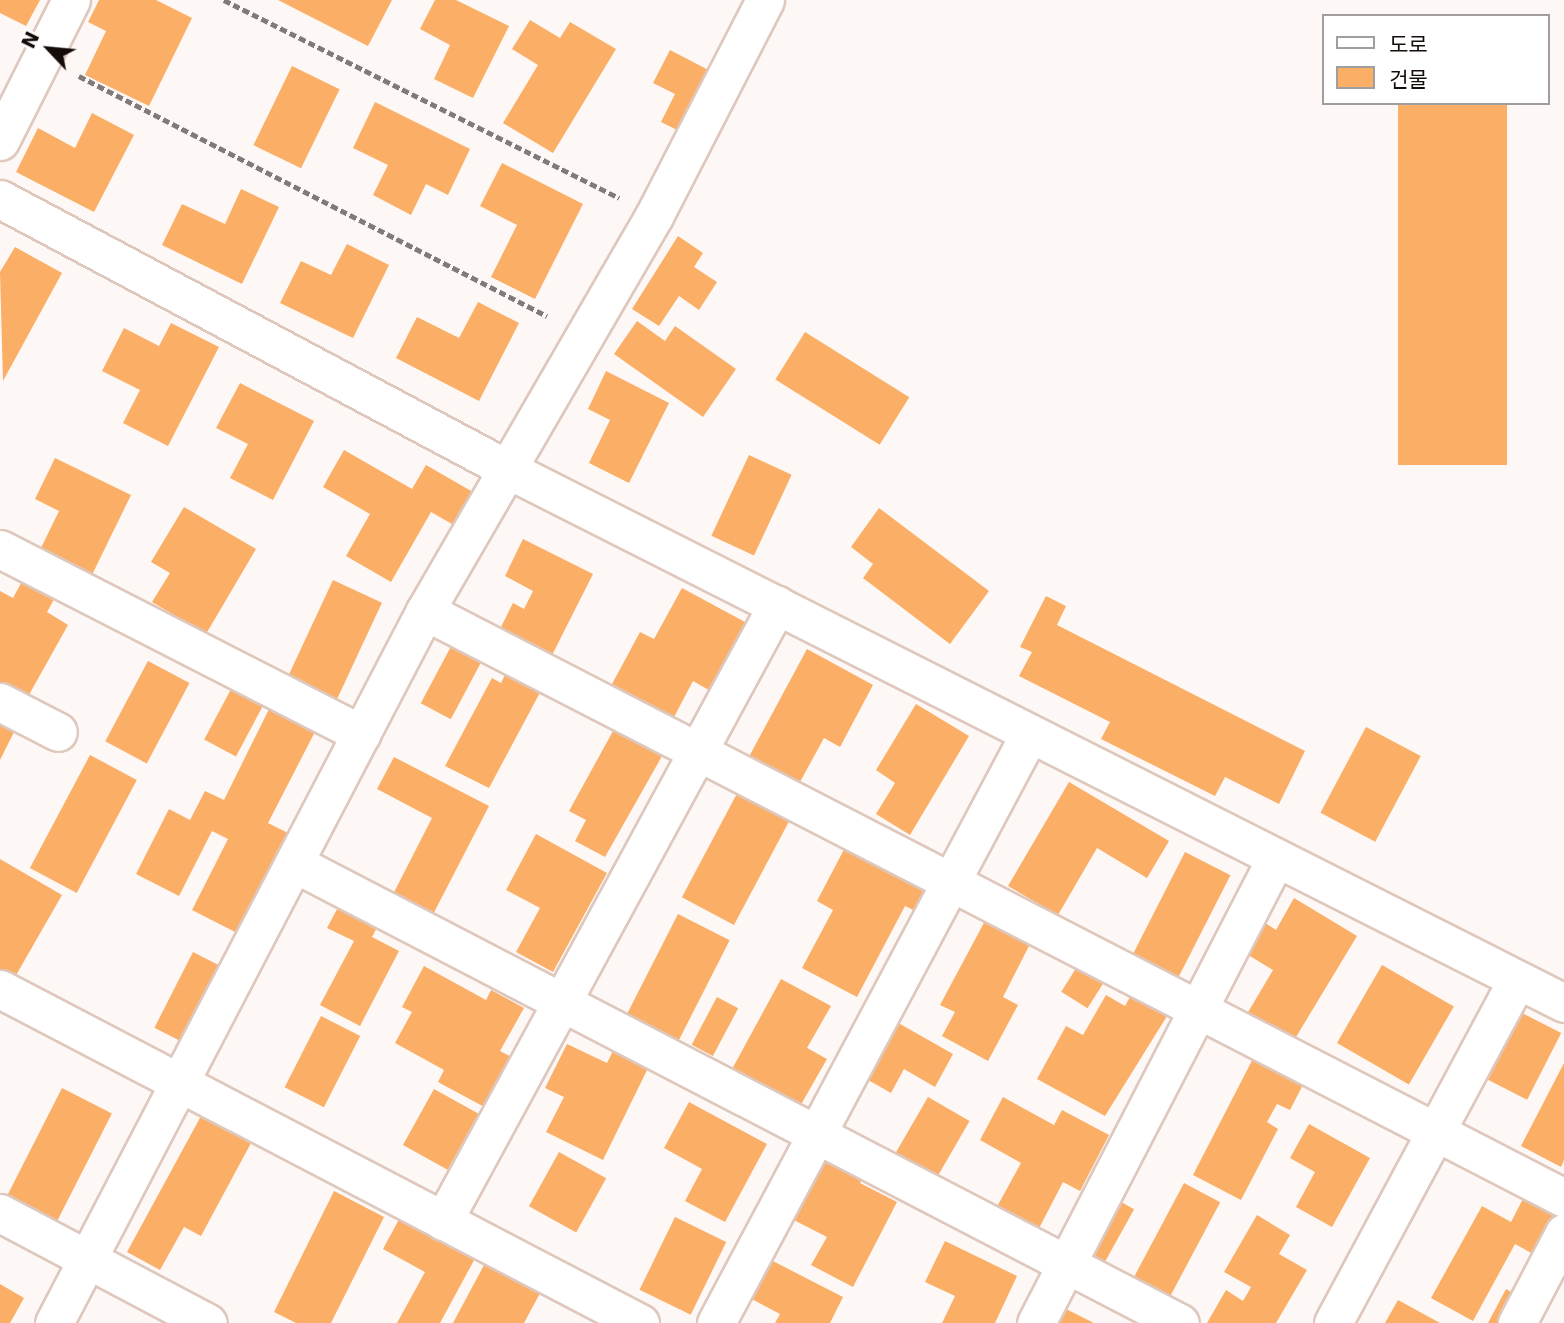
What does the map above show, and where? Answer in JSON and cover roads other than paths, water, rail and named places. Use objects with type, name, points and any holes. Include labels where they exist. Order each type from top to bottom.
[{"type":"street","points":[[0,141],[71,0]]},
{"type":"street","points":[[54,1323],[425,611],[511,471],[654,216],[765,0]]},
{"type":"street","points":[[0,199],[511,471],[1564,1003]]},
{"type":"street","points":[[0,549],[361,734]]},
{"type":"street","points":[[443,1221],[777,605]]},
{"type":"street","points":[[425,611],[1564,1198]]},
{"type":"street","points":[[0,702],[58,732]]},
{"type":"street","points":[[716,1323],[1030,733]]},
{"type":"street","points":[[1037,1323],[1276,858]]},
{"type":"street","points":[[294,863],[1180,1323]]},
{"type":"street","points":[[1333,1323],[1517,980]]},
{"type":"street","points":[[0,989],[640,1323]]},
{"type":"street","points":[[0,1213],[208,1323]]},
{"type":"street","points":[[1517,1323],[1564,1233]]}]
